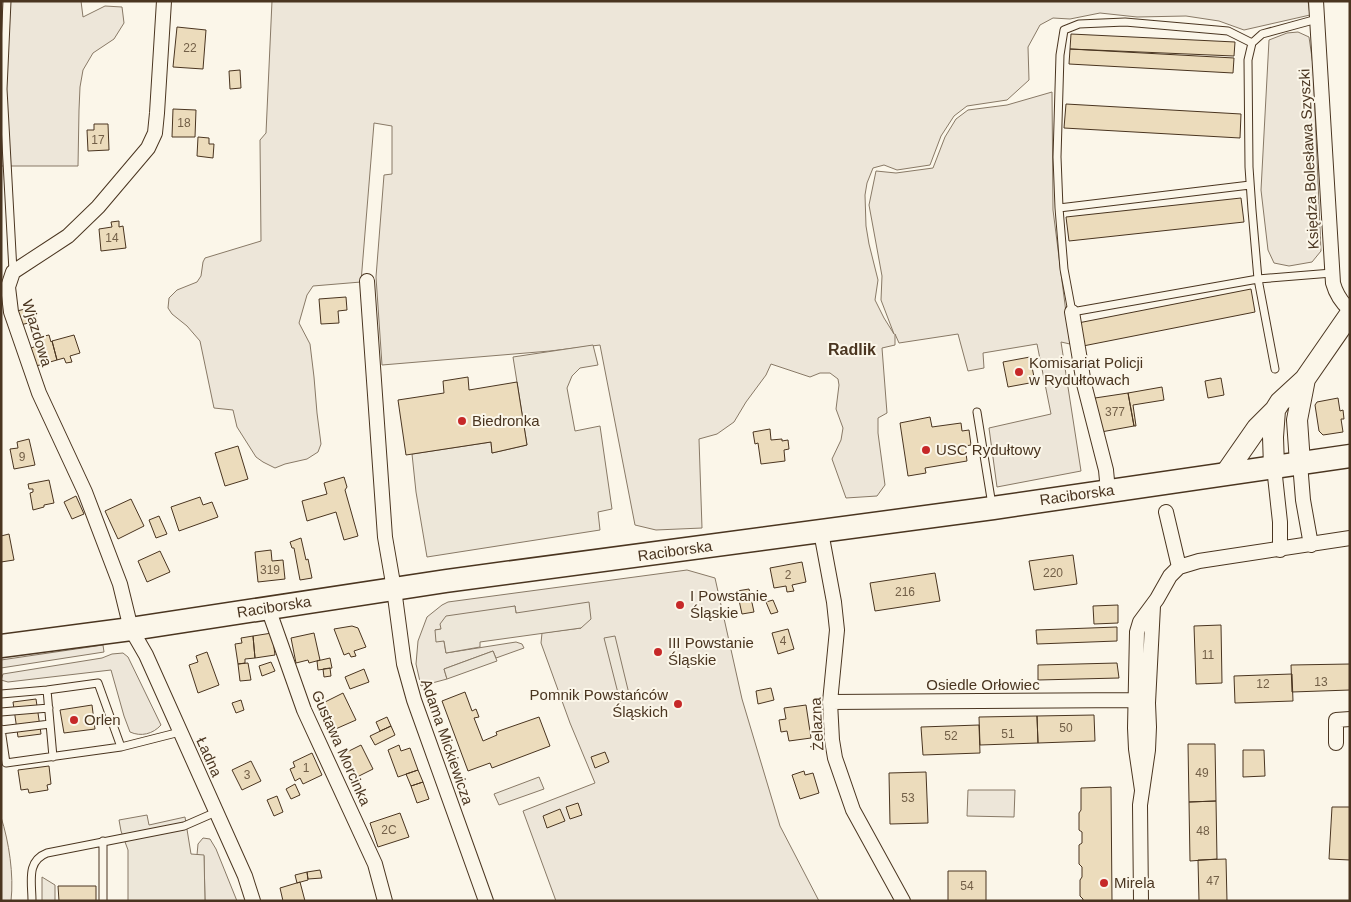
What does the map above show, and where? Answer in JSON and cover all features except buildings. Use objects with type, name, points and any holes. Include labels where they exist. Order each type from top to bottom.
[{"type":"main road","name":"Raciborska","points":[[1,646],[131,629],[456,580],[821,532],[1350,456]]},
{"type":"street","points":[[13,272],[68,236],[98,207],[148,148],[155,133],[164,1]]},
{"type":"street","name":"Księdza Bolesława Szyszki","points":[[1316,1],[1333,283],[1343,304],[1350,310]]},
{"type":"street","name":"Wjazdowa","points":[[13,272],[8,287],[11,312],[39,394],[85,492],[120,584],[131,629]]},
{"type":"street","name":"Adama Mickiewicza","points":[[367,281],[385,537],[404,664],[414,700],[486,901]]},
{"type":"street","points":[[1072,312],[1084,384],[1106,470],[1108,491]]},
{"type":"street","points":[[1225,474],[1257,428],[1275,410],[1280,402],[1305,379],[1350,314]]},
{"type":"street","points":[[1305,379],[1297,420],[1303,500],[1311,545]]},
{"type":"street","points":[[1275,410],[1273,427],[1274,467],[1280,522],[1280,550]]},
{"type":"street","points":[[1166,512],[1179,567]]},
{"type":"street","name":"Żelazna","points":[[821,532],[838,630],[830,702],[832,740],[853,810],[903,901]]},
{"type":"street","points":[[1142,901],[1140,805],[1142,790],[1136,749],[1142,702],[1137,632],[1140,622],[1158,599],[1170,576],[1179,567],[1350,538]]},
{"type":"street","name":"Gustawa Morcinka","points":[[268,608],[304,710],[376,864],[385,901]]},
{"type":"street","name":"Ładna","points":[[131,629],[146,655],[245,876],[253,901]]},
{"type":"street","name":"Osiedle Orłowiec","points":[[830,702],[1142,702]]},
{"type":"street","points":[[1336,743],[1336,720],[1350,719]]},
{"type":"lane","points":[[7,1],[3,89],[13,272]]},
{"type":"lane","points":[[1275,369],[1258,279],[1250,185],[1248,60],[1252,43],[1262,34],[1317,19]]},
{"type":"lane","points":[[1252,43],[1228,31],[1125,22],[1079,24],[1064,30],[1060,55],[1057,157],[1064,269],[1072,312],[1258,279],[1332,273]]},
{"type":"lane","points":[[1059,208],[1250,185]]},
{"type":"lane","points":[[977,412],[993,508]]},
{"type":"lane","points":[[1,694],[98,683],[121,748]]},
{"type":"lane","points":[[47,690],[53,757]]},
{"type":"lane","points":[[1,712],[49,708]]},
{"type":"lane","points":[[50,724],[1,730],[6,763],[121,748],[180,732]]},
{"type":"lane","points":[[32,901],[31,873],[35,860],[41,855],[184,826],[216,812]]},
{"type":"lane","points":[[103,841],[103,901]]},
{"type":"shaded area","points":[[1,1],[81,1],[83,17],[105,6],[122,7],[124,23],[114,39],[93,53],[83,70],[80,87],[78,166],[1,166]]},
{"type":"shaded area","points":[[272,1],[1308,1],[1310,15],[1244,30],[1219,21],[1186,16],[1137,17],[1100,13],[1070,19],[1053,18],[1040,25],[1028,47],[1029,80],[1007,100],[967,106],[954,116],[941,136],[930,165],[897,170],[884,165],[873,168],[865,195],[866,226],[878,280],[875,300],[894,334],[881,300],[882,276],[869,205],[876,171],[896,173],[933,168],[945,137],[956,119],[968,110],[1007,105],[1052,92],[1053,210],[1070,344],[1061,342],[1081,471],[997,487],[989,428],[1051,414],[1037,344],[983,353],[984,368],[968,371],[958,334],[899,343],[895,334],[895,345],[882,348],[887,413],[878,418],[878,433],[885,485],[877,496],[846,498],[832,459],[841,440],[843,428],[836,409],[838,379],[830,373],[820,373],[810,377],[771,364],[766,375],[734,422],[717,434],[699,439],[702,528],[656,530],[635,525],[600,345],[382,365],[376,277],[384,175],[392,174],[392,126],[374,123],[361,282],[313,286],[307,295],[299,323],[310,344],[321,444],[318,452],[307,459],[275,468],[256,457],[237,427],[233,410],[214,408],[200,341],[187,326],[172,314],[168,308],[169,298],[177,290],[197,282],[201,276],[205,258],[261,241],[260,140],[266,133]]},
{"type":"shaded area","points":[[1298,32],[1309,37],[1313,65],[1321,251],[1312,262],[1289,266],[1274,263],[1268,250],[1261,190],[1269,40],[1287,33]]},
{"type":"shaded area","points":[[593,345],[598,365],[580,368],[572,376],[567,388],[575,431],[600,426],[612,509],[598,512],[600,530],[427,557],[416,492],[412,454],[491,442],[492,453],[527,445],[513,357]]},
{"type":"shaded area","points":[[687,570],[715,578],[742,699],[780,826],[819,901],[556,901],[523,811],[595,783],[570,723],[541,643],[542,633],[581,628],[516,613],[515,606],[435,630],[444,641],[446,653],[516,642],[522,644],[524,648],[496,658],[493,651],[444,669],[447,679],[421,686],[416,664],[418,641],[427,617],[448,602]]},
{"type":"shaded area","points":[[589,602],[591,619],[581,628],[480,642],[480,647],[446,653],[444,641],[436,642],[435,630],[441,629],[440,624],[446,616],[515,606],[516,613]]},
{"type":"shaded area","points":[[615,636],[630,698],[620,701],[604,638]]},
{"type":"shaded area","points":[[103,645],[104,652],[1,668],[1,660]]},
{"type":"shaded area","points":[[493,651],[497,661],[447,679],[444,669]]},
{"type":"shaded area","points":[[123,653],[128,657],[161,725],[151,732],[138,734],[130,732],[111,670],[8,682],[1,680],[3,674]]},
{"type":"shaded area","points":[[539,777],[544,789],[499,805],[494,794]]},
{"type":"shaded area","points":[[968,790],[1015,790],[1014,817],[967,816]]},
{"type":"shaded area","points":[[147,815],[149,825],[185,817],[191,854],[204,855],[205,901],[128,901],[128,850],[119,820]]},
{"type":"shaded area","points":[[1,817],[10,859],[11,901],[1,901]]},
{"type":"shaded area","points":[[203,838],[210,839],[216,849],[237,901],[205,901],[204,856],[197,855],[198,844]]},
{"type":"shaded area","points":[[42,877],[55,885],[55,901],[42,901]]},
{"type":"place","name":"Komisariat Policji w Rydułtowach","points":[[1019,372]]},
{"type":"place","name":"Biedronka","points":[[462,421]]},
{"type":"place","name":"USC Rydułtowy","points":[[926,450]]},
{"type":"place","name":"I Powstanie Śląskie","points":[[680,605]]},
{"type":"place","name":"III Powstanie Śląskie","points":[[658,652]]},
{"type":"place","name":"Pomnik Powstańców Śląskich","points":[[678,704]]},
{"type":"place","name":"Orlen","points":[[74,720]]},
{"type":"place","name":"Mirela","points":[[1104,883]]},
{"type":"district","name":"Radlik","points":[[852,349]]}]
